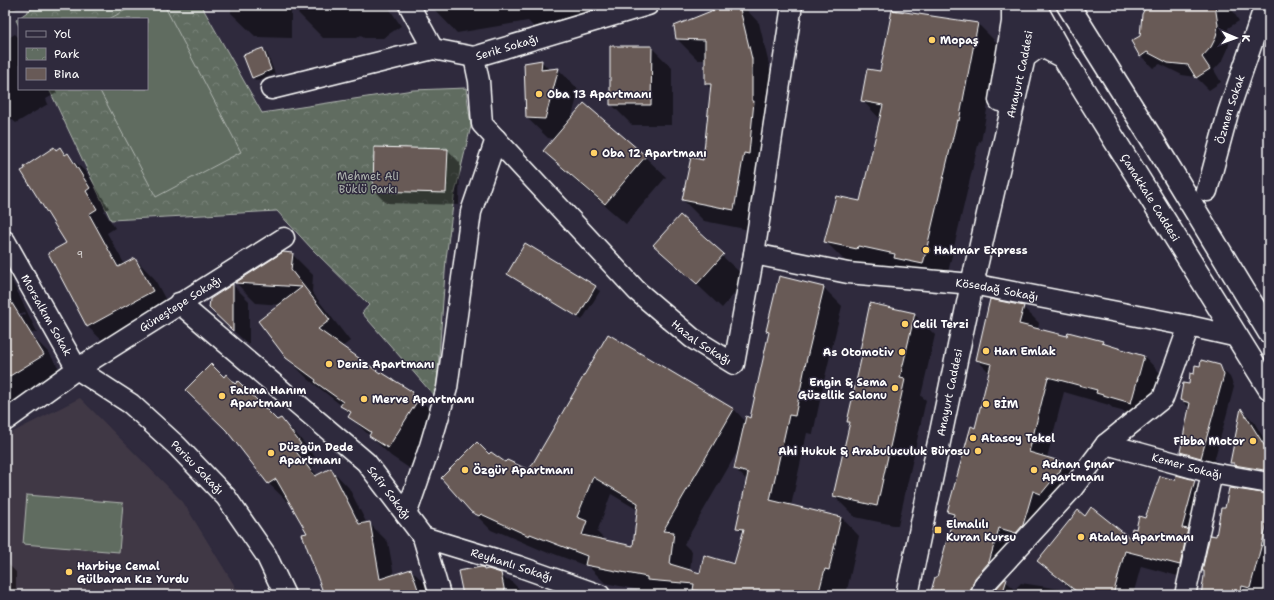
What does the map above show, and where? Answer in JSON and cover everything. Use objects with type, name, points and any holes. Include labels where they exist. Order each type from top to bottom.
[{"type":"main road","name":"Anayurt Caddesi","points":[[995,191],[995,130],[1013,22],[1013,5]]},
{"type":"main road","name":"Anayurt Caddesi","points":[[907,595],[972,284],[995,191],[1034,5]]},
{"type":"main road","name":"Çanakkale Caddesi","points":[[1034,5],[1063,57],[1269,388]]},
{"type":"main road","points":[[1068,5],[1191,202],[1269,332]]},
{"type":"main road","points":[[1024,57],[1035,48],[1042,46],[1063,57]]},
{"type":"street","points":[[408,5],[434,49]]},
{"type":"street","name":"Serik Sokağı","points":[[271,89],[434,49],[474,57],[648,5]]},
{"type":"street","name":"Hazal Sokağı","points":[[474,57],[479,81],[482,124],[637,291],[692,338],[734,364],[754,254],[792,5]]},
{"type":"street","name":"Özmen Sokak","points":[[1207,191],[1228,112],[1265,5]]},
{"type":"street","points":[[406,515],[430,446],[447,388],[472,212],[496,139]]},
{"type":"street","name":"Güneştepe Sokağı","points":[[5,421],[77,369],[179,303],[284,238]]},
{"type":"street","name":"Morsalkım Sokak","points":[[5,241],[77,369]]},
{"type":"street","name":"Kösedağ Sokağı","points":[[754,254],[848,273],[972,284],[1189,326],[1238,337]]},
{"type":"street","name":"Safir Sokağı","points":[[179,303],[366,462],[423,537],[440,595]]},
{"type":"street","points":[[980,595],[984,585],[1072,489],[1106,444],[1163,398],[1189,326]]},
{"type":"street","name":"Perisu Sokağı","points":[[77,369],[131,404],[177,446],[226,497],[266,556],[286,595]]},
{"type":"street","name":"Kemer Sokağı","points":[[1106,444],[1212,473],[1269,483]]},
{"type":"street","points":[[1185,595],[1212,473]]},
{"type":"street","name":"Reyhanlı Sokağı","points":[[423,537],[518,566],[600,595]]},
{"type":"shaded area","points":[[80,398],[183,502],[236,588],[269,593],[270,595],[5,595],[5,436]]},
{"type":"green space","name":"Mehmet Ali Büklü Parkı","points":[[37,5],[201,5],[262,113],[413,90],[466,88],[471,126],[454,197],[446,259],[436,398],[362,313],[369,305],[312,249],[277,211],[111,220],[49,90],[148,90],[148,18],[19,18]]},
{"type":"green space","points":[[135,5],[164,5],[241,152],[156,197],[100,90],[148,90],[148,18],[111,18]]},
{"type":"green space","points":[[27,495],[123,503],[119,552],[23,544]]},
{"type":"building","points":[[726,5],[739,5],[752,59],[752,101],[754,101],[749,154],[744,153],[734,210],[682,200],[691,157],[703,160],[711,84],[705,84],[705,40],[676,39],[674,26]]},
{"type":"building","points":[[1147,5],[1215,5],[1218,25],[1216,37],[1211,47],[1202,57],[1210,69],[1196,78],[1188,65],[1168,63],[1147,52],[1140,57],[1131,41],[1140,36],[1142,14]]},
{"type":"building","points":[[892,10],[978,23],[959,121],[957,120],[923,264],[894,258],[895,254],[858,246],[857,249],[824,242],[836,196],[860,201],[883,105],[861,101],[867,69],[880,71]]},
{"type":"building","points":[[610,46],[652,46],[651,105],[610,105]]},
{"type":"building","points":[[263,48],[271,70],[252,78],[243,55]]},
{"type":"building","name":"Oba 13 Apartmanı","points":[[542,60],[541,70],[559,68],[545,119],[526,118],[524,63]]},
{"type":"building","name":"Oba 12 Apartmanı","points":[[584,103],[646,156],[605,204],[543,151]]},
{"type":"building","points":[[54,147],[56,150],[60,147],[65,155],[68,153],[90,188],[86,191],[97,209],[89,214],[118,267],[135,258],[153,291],[87,327],[48,253],[66,243],[21,171],[25,169],[24,167]]},
{"type":"building","points":[[374,147],[448,149],[446,193],[373,191]]},
{"type":"building","points":[[680,215],[724,254],[697,284],[653,245]]},
{"type":"building","points":[[525,243],[596,286],[578,317],[507,274]]},
{"type":"building","points":[[283,252],[293,253],[291,270],[330,320],[318,329],[380,373],[381,372],[413,392],[411,396],[418,400],[388,448],[369,436],[371,432],[348,417],[351,412],[340,406],[343,402],[315,382],[316,380],[286,358],[258,321],[302,287],[235,283]]},
{"type":"building","points":[[779,276],[824,287],[795,416],[789,415],[770,500],[841,517],[829,570],[825,569],[818,595],[712,595],[693,590],[694,584],[647,580],[647,577],[585,565],[587,556],[530,534],[529,536],[481,514],[479,516],[471,512],[441,478],[477,442],[489,454],[491,452],[505,462],[507,460],[529,470],[608,334],[734,409],[663,531],[674,532],[670,564],[700,573],[704,555],[734,564],[744,529],[736,528],[748,473],[734,469],[746,416],[750,418],[769,332],[766,331]],"holes":[[[593,477],[638,503],[633,546],[582,535],[587,521],[577,517]]]},
{"type":"building","points":[[233,284],[233,331],[209,308],[210,299]]},
{"type":"building","points":[[5,292],[44,355],[5,379]]},
{"type":"building","points":[[990,299],[1024,306],[1019,324],[1067,336],[1068,332],[1103,341],[1102,343],[1144,356],[1131,403],[1096,393],[1097,390],[1048,377],[1029,452],[1063,462],[1060,471],[1041,494],[1033,491],[1023,525],[1016,533],[999,528],[989,562],[975,578],[970,595],[930,595],[935,577],[937,577],[954,514],[947,512],[971,426],[975,428],[991,364],[976,360]]},
{"type":"building","points":[[870,303],[915,313],[900,378],[905,379],[877,506],[833,496],[850,422],[847,422],[862,355],[859,355]]},
{"type":"building","points":[[1201,360],[1220,365],[1224,375],[1201,458],[1180,452],[1190,403],[1180,400],[1183,383],[1189,384],[1190,373],[1194,374],[1195,365],[1200,366]]},
{"type":"building","points":[[211,364],[224,377],[226,374],[235,384],[238,381],[277,420],[281,418],[301,444],[294,449],[315,476],[331,468],[359,524],[370,522],[380,579],[411,569],[420,595],[324,595],[302,534],[307,533],[276,479],[268,484],[226,430],[185,390]]},
{"type":"building","points":[[1241,408],[1269,453],[1269,467],[1264,470],[1230,463]]},
{"type":"building","points":[[1176,475],[1195,480],[1182,528],[1188,529],[1180,565],[1125,551],[1113,595],[1081,595],[1037,561],[1078,510],[1085,516],[1091,507],[1130,538],[1132,528],[1136,529],[1139,516],[1145,518],[1160,476],[1175,480]]},
{"type":"building","points":[[1229,488],[1269,494],[1269,515],[1264,536],[1250,588],[1242,586],[1240,595],[1201,595],[1204,576],[1204,571],[1202,571],[1210,535],[1216,536],[1221,508],[1225,508]]},
{"type":"building","points":[[483,567],[484,570],[488,569],[501,573],[505,593],[495,595],[463,595],[458,571]]},
{"type":"building","points":[[1005,579],[1007,579],[1002,595],[993,595],[994,591]]},
{"type":"place","name":"Mopaş","points":[[932,40]]},
{"type":"place","name":"Oba 13 Apartmanı","points":[[539,94]]},
{"type":"place","name":"Oba 12 Apartmanı","points":[[594,153]]},
{"type":"place","name":"Hakmar Express","points":[[926,250]]},
{"type":"place","name":"Celil Terzi","points":[[905,324]]},
{"type":"place","name":"Han Emlak","points":[[986,351]]},
{"type":"place","name":"As Otomotiv","points":[[902,352]]},
{"type":"place","name":"Deniz Apartmanı","points":[[329,364]]},
{"type":"place","name":"Engin & Sema Güzellik Salonu","points":[[895,388]]},
{"type":"place","name":"Fatma Hanım Apartmanı","points":[[222,396]]},
{"type":"place","name":"Merve Apartmanı","points":[[364,399]]},
{"type":"place","name":"BİM","points":[[986,404]]},
{"type":"place","name":"Atasoy Tekel","points":[[973,438]]},
{"type":"place","name":"Fibba Motor","points":[[1253,441]]},
{"type":"place","name":"Ahi Hukuk & Arabuluculuk Bürosu","points":[[978,451]]},
{"type":"place","name":"Düzgün Dede Apartmanı","points":[[271,453]]},
{"type":"place","name":"Özgür Apartmanı","points":[[465,470]]},
{"type":"place","name":"Adnan Çınar Apartmanı","points":[[1034,470]]},
{"type":"place","name":"Elmalılı Kuran Kursu","points":[[938,530]]},
{"type":"place","name":"Atalay Apartmanı","points":[[1081,537]]},
{"type":"place","name":"Harbiye Cemal Gülbaran Kız Yurdu","points":[[69,572]]}]
